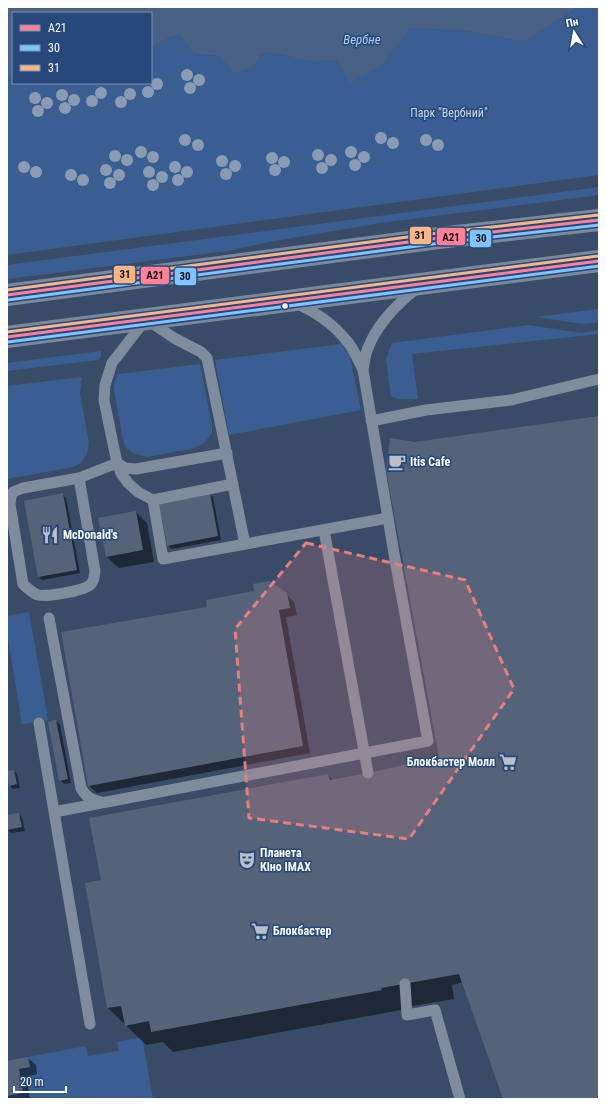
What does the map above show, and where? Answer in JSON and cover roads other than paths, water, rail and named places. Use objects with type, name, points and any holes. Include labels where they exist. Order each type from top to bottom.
[{"type":"main road","points":[[7,295],[439,238],[599,220]]},
{"type":"main road","points":[[8,337],[599,261]]},
{"type":"lane","points":[[363,370],[368,348],[388,315],[407,296],[422,284]]},
{"type":"lane","points":[[54,812],[428,741],[363,370],[356,354],[342,335],[325,320],[306,308],[289,301]]},
{"type":"lane","points":[[233,484],[153,500],[138,492],[128,483],[121,473],[117,463],[104,400],[105,385],[112,363],[146,319],[174,338],[201,352],[207,358],[227,453],[245,544]]},
{"type":"lane","points":[[371,421],[426,410],[511,400],[599,379]]},
{"type":"lane","points":[[117,463],[125,468],[136,469],[227,453]]},
{"type":"lane","points":[[79,478],[95,571],[94,579],[91,585],[85,589],[48,596],[37,594],[27,589],[23,584],[8,503],[13,492],[19,489],[79,478],[117,463]]},
{"type":"lane","points":[[153,500],[163,560],[388,518]]},
{"type":"lane","points":[[324,530],[368,773]]},
{"type":"lane","points":[[49,618],[81,788],[89,798],[96,801],[106,802]]},
{"type":"lane","points":[[39,723],[90,1024]]},
{"type":"lane","points":[[405,984],[407,1015],[435,1010],[460,1099]]},
{"type":"water","name":"Вербне","points":[[7,7],[578,7],[525,42],[467,31],[410,28],[382,65],[350,83],[337,60],[313,62],[269,52],[261,55],[252,68],[235,74],[219,56],[194,54],[179,35],[169,38],[152,47],[152,12],[12,12],[12,75],[7,76]]},
{"type":"place","name":"Itis Cafe","points":[[397,462]]},
{"type":"place","name":"McDonald's","points":[[50,535]]},
{"type":"place","name":"Блокбастер Молл","points":[[508,762]]},
{"type":"place","name":"Планета Кіно IMAX","points":[[247,860]]},
{"type":"place","name":"Блокбастер","points":[[260,931]]},
{"type":"park label","name":"Парк \"Вербний\"","points":[[449,113]]}]
